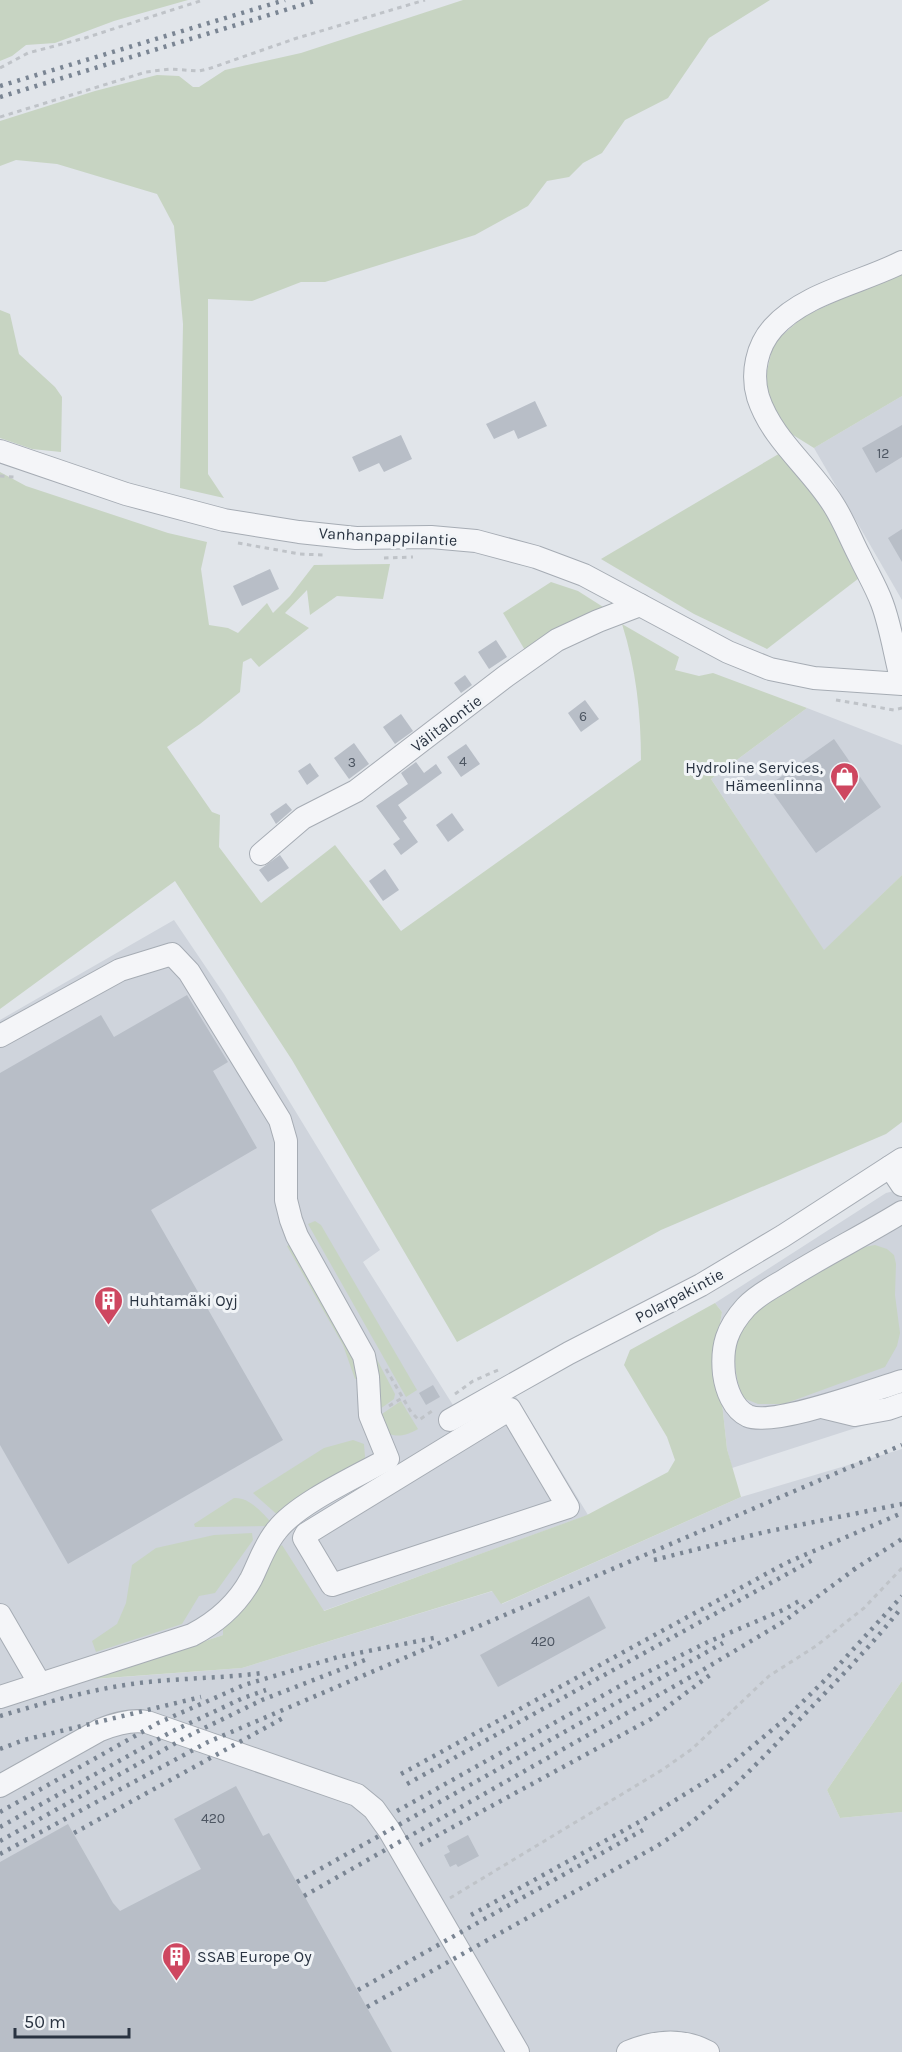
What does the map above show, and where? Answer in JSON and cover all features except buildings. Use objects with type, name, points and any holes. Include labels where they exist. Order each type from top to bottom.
[{"type":"street","points":[[902,262],[804,304],[773,329],[759,353],[756,371],[756,387],[766,413],[783,443],[826,493],[882,603],[902,683]]},
{"type":"street","name":"Vanhanpappilantie","points":[[0,451],[126,494],[224,520],[356,538],[431,537],[476,541],[536,557],[574,572],[728,652],[770,669],[814,678],[902,683]]},
{"type":"street","name":"Välitalontie","points":[[261,854],[303,818],[356,791],[506,676],[557,640],[598,621],[640,606]]},
{"type":"street","points":[[0,1036],[120,970],[172,954],[189,972],[282,1126],[286,1141],[287,1209],[297,1236],[364,1356],[368,1377],[370,1415],[388,1459],[308,1504],[284,1522],[268,1543],[243,1591],[231,1607],[209,1626],[192,1635],[0,1697]]},
{"type":"street","name":"Polarpakintie","points":[[461,1422],[510,1408],[568,1507],[332,1585],[304,1538],[306,1533],[461,1422],[569,1353],[701,1285],[898,1170]]},
{"type":"street","points":[[902,1212],[814,1261],[748,1305],[727,1333],[723,1362],[725,1382],[732,1399],[746,1415],[764,1419],[822,1407],[902,1381]]},
{"type":"street","points":[[822,1407],[855,1415],[902,1404]]},
{"type":"street","points":[[0,1615],[40,1684]]},
{"type":"street","points":[[0,1786],[100,1730],[122,1723],[147,1722],[349,1791],[375,1809],[384,1822],[518,2052]]},
{"type":"street","points":[[628,2052],[666,2042],[695,2046],[708,2052]]},
{"type":"path","points":[[0,117],[146,72],[170,69],[199,71],[219,66],[285,42],[425,0]]},
{"type":"path","points":[[0,68],[35,51],[66,44],[200,1]]},
{"type":"path","points":[[0,476],[25,478],[30,462]]},
{"type":"path","points":[[233,541],[254,547],[300,554],[328,555]]},
{"type":"path","points":[[384,558],[416,557]]},
{"type":"path","points":[[832,699],[894,710],[902,708]]},
{"type":"path","points":[[435,1908],[663,1770],[692,1749],[769,1676],[816,1646],[864,1608],[902,1568]]},
{"type":"shaded area","points":[[902,396],[902,600],[814,448]]},
{"type":"shaded area","points":[[807,708],[902,745],[902,875],[824,951],[711,779]]},
{"type":"shaded area","points":[[174,920],[224,994],[380,1250],[363,1262],[463,1421],[514,1393],[588,1515],[323,1611],[223,1635],[96,1679],[242,1668],[493,1591],[502,1604],[741,1497],[902,1449],[902,1681],[827,1790],[840,1818],[902,1812],[902,2052],[0,2052],[0,1020]]},
{"type":"shaded area","points":[[902,1189],[902,1413],[732,1468],[727,1449],[716,1347],[722,1312],[715,1303],[886,1193]]},
{"type":"green space","points":[[0,0],[188,0],[114,21],[55,43],[26,45],[12,56],[0,61]]},
{"type":"green space","points":[[463,0],[770,0],[709,38],[668,98],[625,120],[602,153],[583,163],[569,177],[547,181],[528,206],[475,235],[325,282],[301,282],[252,301],[208,299],[208,474],[224,498],[180,488],[183,324],[174,226],[157,194],[57,164],[16,160],[0,166],[0,121],[95,91],[157,75],[179,76],[193,87],[199,87],[225,70],[301,53]]},
{"type":"green space","points":[[902,270],[902,396],[814,448],[785,430],[767,392],[766,375],[772,350],[778,339],[803,317]]},
{"type":"green space","points":[[0,310],[10,314],[19,354],[55,387],[62,397],[61,452],[32,449],[0,438]]},
{"type":"green space","points":[[782,452],[835,516],[863,575],[767,649],[694,614],[601,559]]},
{"type":"green space","points":[[0,472],[26,486],[168,533],[207,542],[201,569],[209,625],[228,628],[238,633],[267,603],[273,613],[290,596],[314,565],[390,564],[383,599],[337,596],[310,615],[307,590],[285,613],[309,628],[259,667],[251,658],[243,662],[240,692],[167,747],[212,812],[220,815],[219,847],[261,903],[335,845],[401,931],[641,760],[637,691],[622,624],[679,657],[675,670],[699,676],[713,673],[807,708],[711,779],[824,950],[902,875],[902,1122],[886,1134],[661,1230],[457,1342],[292,1060],[175,881],[0,1009]]},
{"type":"green space","points":[[551,582],[578,591],[611,612],[529,657],[503,613]]},
{"type":"green space","points":[[315,1221],[321,1225],[417,1390],[406,1397],[308,1224]]},
{"type":"green space","points":[[293,1243],[362,1377],[355,1379],[343,1345],[287,1246]]},
{"type":"green space","points":[[875,1245],[887,1249],[894,1255],[896,1264],[895,1295],[900,1333],[897,1346],[885,1367],[784,1404],[758,1404],[743,1398],[736,1373],[736,1348],[744,1325],[752,1314],[770,1300],[859,1248]]},
{"type":"green space","points":[[715,1303],[722,1312],[716,1347],[727,1449],[741,1497],[501,1604],[492,1591],[242,1668],[93,1679],[223,1635],[223,1628],[282,1545],[324,1611],[587,1515],[668,1472],[675,1460],[667,1437],[624,1365],[630,1350]]},
{"type":"green space","points":[[373,1352],[395,1394],[394,1399],[380,1409]]},
{"type":"green space","points":[[401,1401],[418,1429],[403,1435],[387,1433],[379,1416]]},
{"type":"green space","points":[[353,1440],[364,1444],[363,1464],[281,1518],[253,1493],[324,1448]]},
{"type":"green space","points":[[234,1498],[250,1503],[273,1524],[271,1526],[195,1527],[194,1524]]},
{"type":"green space","points":[[252,1533],[253,1540],[215,1593],[199,1596],[182,1624],[96,1652],[92,1641],[117,1624],[126,1603],[132,1565],[156,1548],[214,1535]]},
{"type":"green space","points":[[902,1681],[902,1812],[840,1818],[827,1790]]},
{"type":"railway","points":[[0,86],[285,0]]},
{"type":"railway","points":[[0,97],[318,0]]},
{"type":"railway","points":[[0,1854],[208,1742],[902,1445]]},
{"type":"railway","points":[[654,1560],[765,1532],[902,1504]]},
{"type":"railway","points":[[401,1774],[786,1563],[902,1513]]},
{"type":"railway","points":[[853,1570],[902,1539]]},
{"type":"railway","points":[[407,1784],[816,1558]]},
{"type":"railway","points":[[304,1896],[701,1671],[783,1622],[859,1566]]},
{"type":"railway","points":[[471,1915],[648,1817],[724,1770],[785,1719],[826,1679],[902,1596]]},
{"type":"railway","points":[[397,1811],[627,1682],[801,1600]]},
{"type":"railway","points":[[367,2007],[657,1846],[697,1818],[767,1754],[878,1636],[902,1607]]},
{"type":"railway","points":[[0,1812],[158,1723],[244,1685],[338,1657],[434,1638]]},
{"type":"railway","points":[[297,1882],[723,1643]]},
{"type":"railway","points":[[0,1841],[192,1734],[262,1700],[370,1658]]},
{"type":"railway","points":[[420,1845],[651,1719],[714,1672]]},
{"type":"railway","points":[[0,1716],[73,1696],[129,1684],[262,1673]]},
{"type":"railway","points":[[0,1827],[173,1731],[243,1698],[266,1690]]},
{"type":"railway","points":[[0,1749],[24,1740],[201,1697]]},
{"type":"railway","points":[[74,1833],[285,1717]]},
{"type":"railway","points":[[358,1990],[643,1830]]},
{"type":"place","name":"Hydroline Services, Hämeenlinna","points":[[844,802]]},
{"type":"place","name":"Huhtamäki Oyj","points":[[108,1326]]},
{"type":"place","name":"SSAB Europe Oy","points":[[176,1982]]}]
